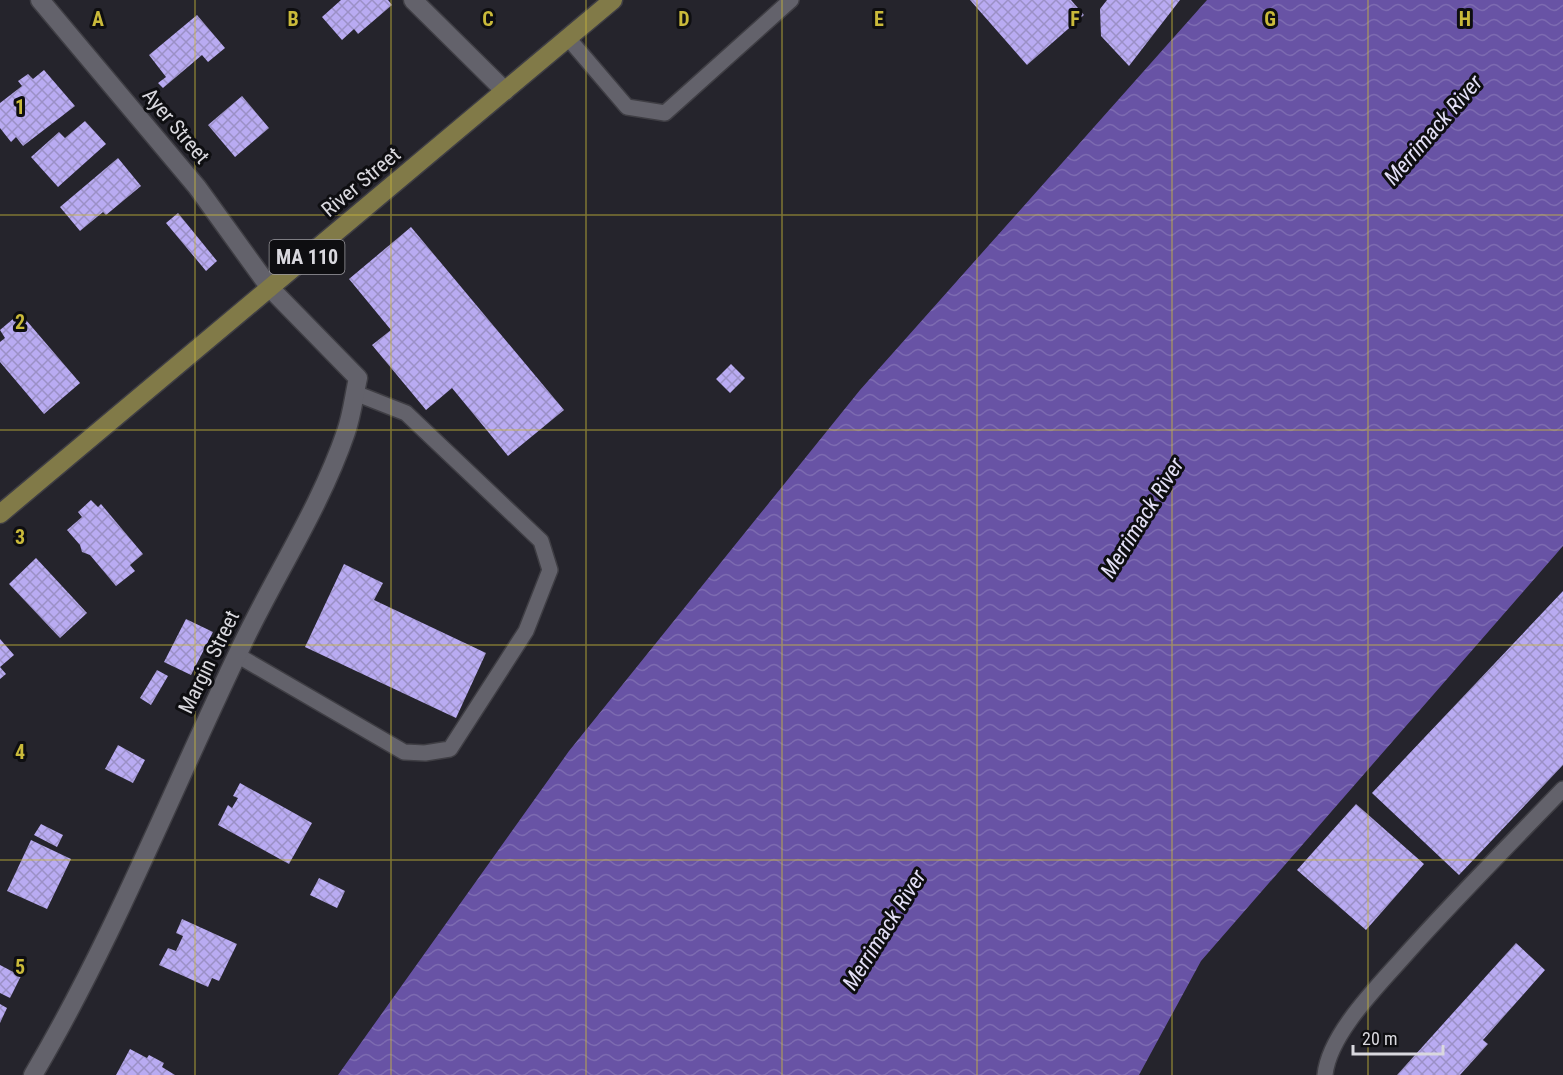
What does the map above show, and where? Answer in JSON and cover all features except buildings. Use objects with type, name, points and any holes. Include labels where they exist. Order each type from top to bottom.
[{"type":"main road","name":"River Street","points":[[0,514],[613,0]]},
{"type":"street","name":"Ayer Street","points":[[40,0],[197,187],[270,288]]},
{"type":"street","points":[[413,0],[504,91]]},
{"type":"street","name":"Margin Street","points":[[33,1075],[106,941],[186,762],[237,655],[315,506],[347,430],[358,378],[270,288]]},
{"type":"lane","points":[[568,38],[627,107],[665,113],[791,0]]},
{"type":"lane","points":[[237,655],[404,752],[425,753],[450,749],[526,631],[550,570],[541,541],[406,413],[355,393]]},
{"type":"lane","points":[[1325,1075],[1330,1053],[1356,1011],[1445,911],[1563,789]]},
{"type":"water","name":"Merrimack River","points":[[1207,0],[1563,0],[1563,546],[1201,961],[1139,1075],[338,1075],[569,751],[860,390]]}]
